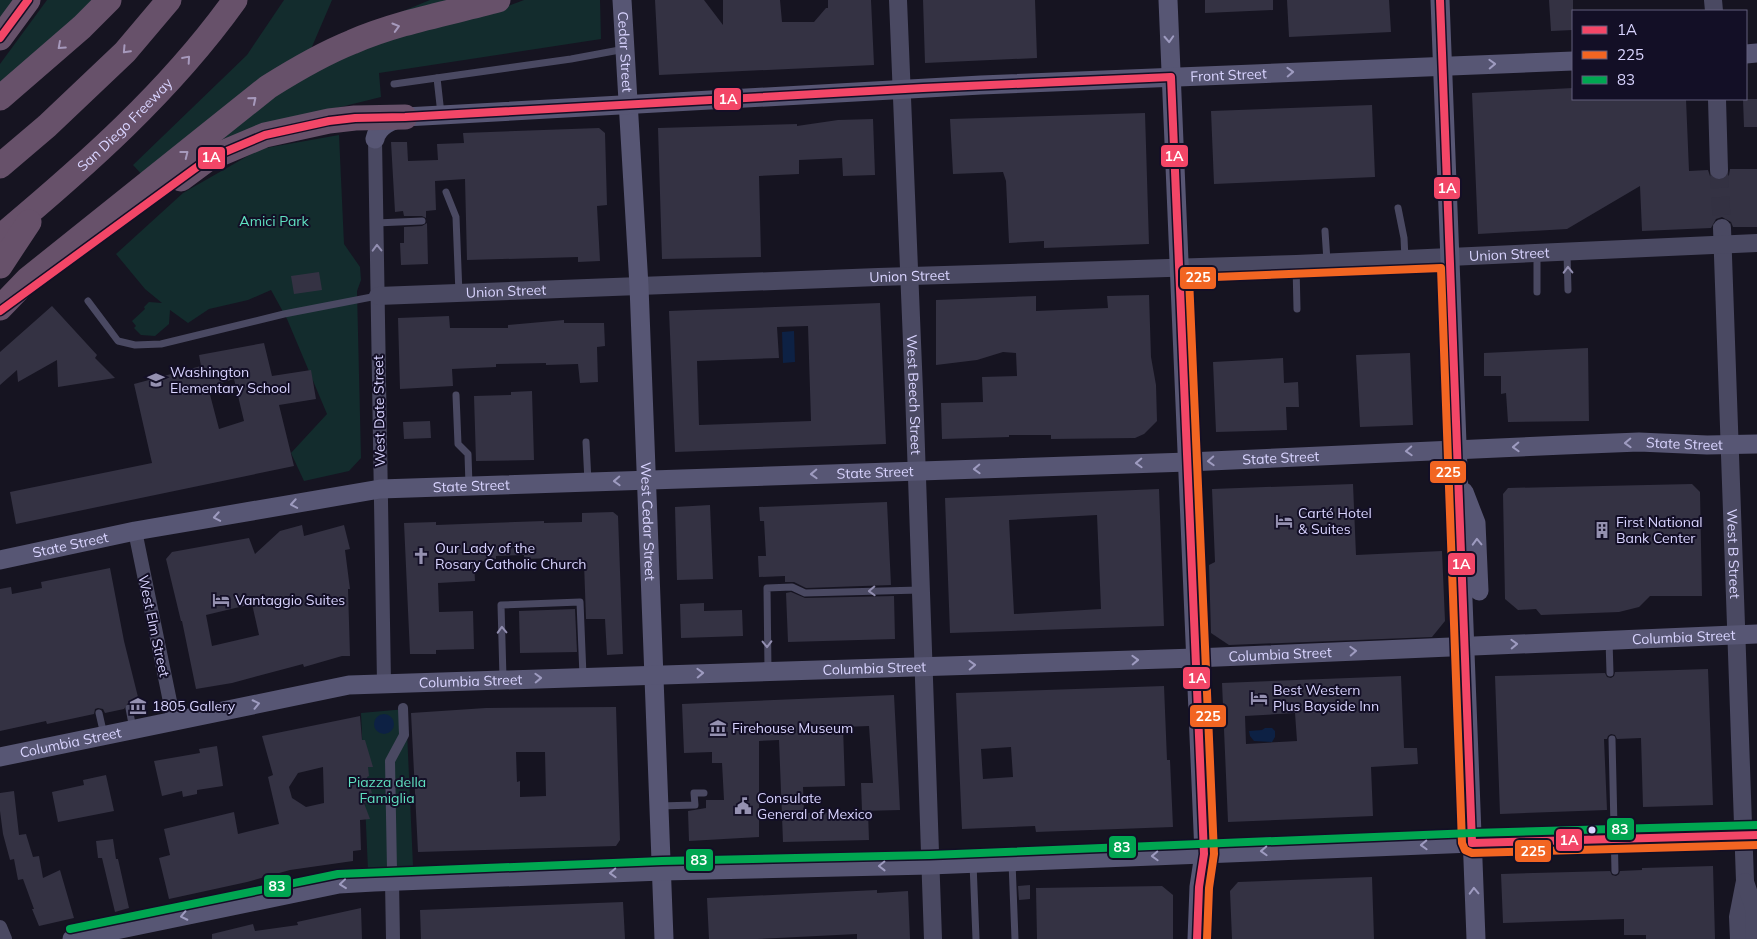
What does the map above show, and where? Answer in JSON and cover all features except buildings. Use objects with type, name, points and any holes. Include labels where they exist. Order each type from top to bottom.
[{"type":"highway","points":[[0,38],[28,0]]},
{"type":"highway","points":[[0,98],[82,27],[109,0]]},
{"type":"highway","points":[[0,166],[47,126],[125,52],[169,0]]},
{"type":"highway","name":"San Diego Freeway","points":[[0,237],[122,129],[172,77],[211,32],[235,0]]},
{"type":"highway","points":[[0,310],[28,279],[268,87],[309,62],[353,41],[393,27],[498,0]]},
{"type":"highway","points":[[0,310],[208,159],[264,135],[329,121],[355,118],[405,117]]},
{"type":"highway","points":[[0,266],[40,203]]},
{"type":"main road","name":"Cedar Street","points":[[622,0],[627,104]]},
{"type":"main road","points":[[1168,0],[1204,854],[1199,887],[1197,939]]},
{"type":"main road","points":[[1440,0],[1476,939]]},
{"type":"main road","name":"Front Street","points":[[405,117],[902,89],[1572,61]]},
{"type":"main road","name":"West Cedar Street","points":[[627,104],[639,286],[664,939]]},
{"type":"main road","points":[[375,139],[376,133],[382,127],[391,121],[405,117]]},
{"type":"main road","name":"State Street","points":[[0,560],[135,531],[380,489],[1188,462],[1639,442],[1757,444]]},
{"type":"main road","points":[[1459,477],[1476,523],[1479,591]]},
{"type":"main road","name":"Columbia Street","points":[[0,757],[349,685],[583,676],[1195,658],[1757,634]]},
{"type":"main road","points":[[72,939],[131,930],[339,884],[392,876],[930,865],[1472,843],[1750,835]]},
{"type":"street","name":"West Beech Street","points":[[898,0],[933,939]]},
{"type":"street","points":[[1717,100],[1719,170]]},
{"type":"street","name":"West Date Street","points":[[375,139],[384,683]]},
{"type":"street","name":"Union Street","points":[[378,296],[1451,258],[1567,251],[1722,237],[1757,243]]},
{"type":"street","name":"West B Street","points":[[1722,237],[1736,634],[1750,835],[1745,881],[1738,917],[1738,939]]},
{"type":"street","name":"West Elm Street","points":[[135,531],[174,721]]},
{"type":"street","points":[[394,939],[390,761],[404,735],[403,708]]},
{"type":"street","name":"West B Street","points":[[1745,881],[1754,908],[1755,939]]},
{"type":"street","points":[[0,926],[5,939]]},
{"type":"lane","points":[[394,84],[571,59],[625,49]]},
{"type":"lane","points":[[437,78],[442,115]]},
{"type":"lane","points":[[446,192],[456,217],[459,294]]},
{"type":"lane","points":[[1398,208],[1404,238],[1404,260]]},
{"type":"lane","points":[[376,223],[422,221]]},
{"type":"lane","points":[[1326,231],[1327,263]]},
{"type":"lane","points":[[1567,251],[1568,290]]},
{"type":"lane","points":[[1537,253],[1537,292]]},
{"type":"lane","points":[[1296,264],[1297,309]]},
{"type":"lane","name":"Union Street","points":[[88,301],[118,341],[136,345],[161,344],[284,314],[378,296]]},
{"type":"lane","points":[[456,395],[458,444],[468,454],[470,486]]},
{"type":"lane","points":[[586,442],[588,482]]},
{"type":"lane","points":[[768,671],[767,588],[792,587],[805,593],[921,590]]},
{"type":"lane","points":[[504,679],[501,605],[580,602],[583,676]]},
{"type":"lane","points":[[1609,640],[1610,673]]},
{"type":"lane","points":[[129,708],[133,729]]},
{"type":"lane","points":[[98,713],[104,735]]},
{"type":"lane","points":[[1612,739],[1616,871]]},
{"type":"lane","points":[[659,806],[695,805],[694,793],[704,793]]},
{"type":"lane","points":[[1012,861],[1015,939]]},
{"type":"lane","points":[[973,863],[976,939]]},
{"type":"green space","points":[[0,0],[15,0],[0,19]]},
{"type":"green space","points":[[47,0],[101,0],[0,86],[0,64]]},
{"type":"green space","points":[[284,0],[332,0],[311,49],[430,0],[472,0],[362,33],[146,179],[133,165],[247,55]]},
{"type":"green space","points":[[524,0],[600,0],[601,39],[379,73],[381,97],[272,124],[189,171],[226,134],[258,108],[311,73],[387,40],[486,13]]},
{"type":"green space","name":"Amici Park","points":[[339,135],[344,244],[360,267],[361,280],[357,291],[361,458],[349,471],[304,481],[291,453],[327,414],[287,319],[271,290],[248,300],[209,309],[188,323],[170,310],[169,324],[155,336],[141,335],[134,328],[136,326],[132,321],[145,309],[144,307],[149,302],[162,303],[145,289],[116,254],[183,193],[260,149]]},
{"type":"green space","name":"Piazza della Famiglia","points":[[406,709],[413,866],[368,870],[361,713]]},
{"type":"water","points":[[794,331],[795,362],[783,363],[782,332]]},
{"type":"water","points":[[380,714],[388,714],[394,720],[394,728],[388,734],[380,734],[374,728],[374,720]]},
{"type":"water","points":[[1272,728],[1275,731],[1275,737],[1272,742],[1254,741],[1249,731]]},
{"type":"tunnel","points":[[1719,170],[1722,228]]},
{"type":"transit line","name":"1A","points":[[0,38],[28,0]]},
{"type":"transit line","name":"1A","points":[[1440,0],[1472,843],[1757,835]]},
{"type":"transit line","name":"1A","points":[[0,311],[208,159],[265,135],[329,121],[355,118],[405,117],[923,88],[1171,77],[1204,854],[1199,887],[1197,939]]},
{"type":"transit line","name":"225","points":[[1207,939],[1209,888],[1214,854],[1189,278],[1441,268],[1462,843],[1465,850],[1472,853],[1757,845]]},
{"type":"transit line","name":"83","points":[[70,929],[338,874],[662,861],[930,855],[1472,833],[1757,825]]},
{"type":"place","name":"Washington Elementary School","points":[[156,380]]},
{"type":"place","name":"Carté Hotel & Suites","points":[[1284,521]]},
{"type":"place","name":"First National Bank Center","points":[[1602,530]]},
{"type":"place","name":"Our Lady of the Rosary Catholic Church","points":[[421,556]]},
{"type":"place","name":"Vantaggio Suites","points":[[221,600]]},
{"type":"place","name":"Best Western Plus Bayside Inn","points":[[1259,698]]},
{"type":"place","name":"1805 Gallery","points":[[138,706]]},
{"type":"place","name":"Firehouse Museum","points":[[718,728]]},
{"type":"place","name":"Consulate General of Mexico","points":[[743,806]]}]
